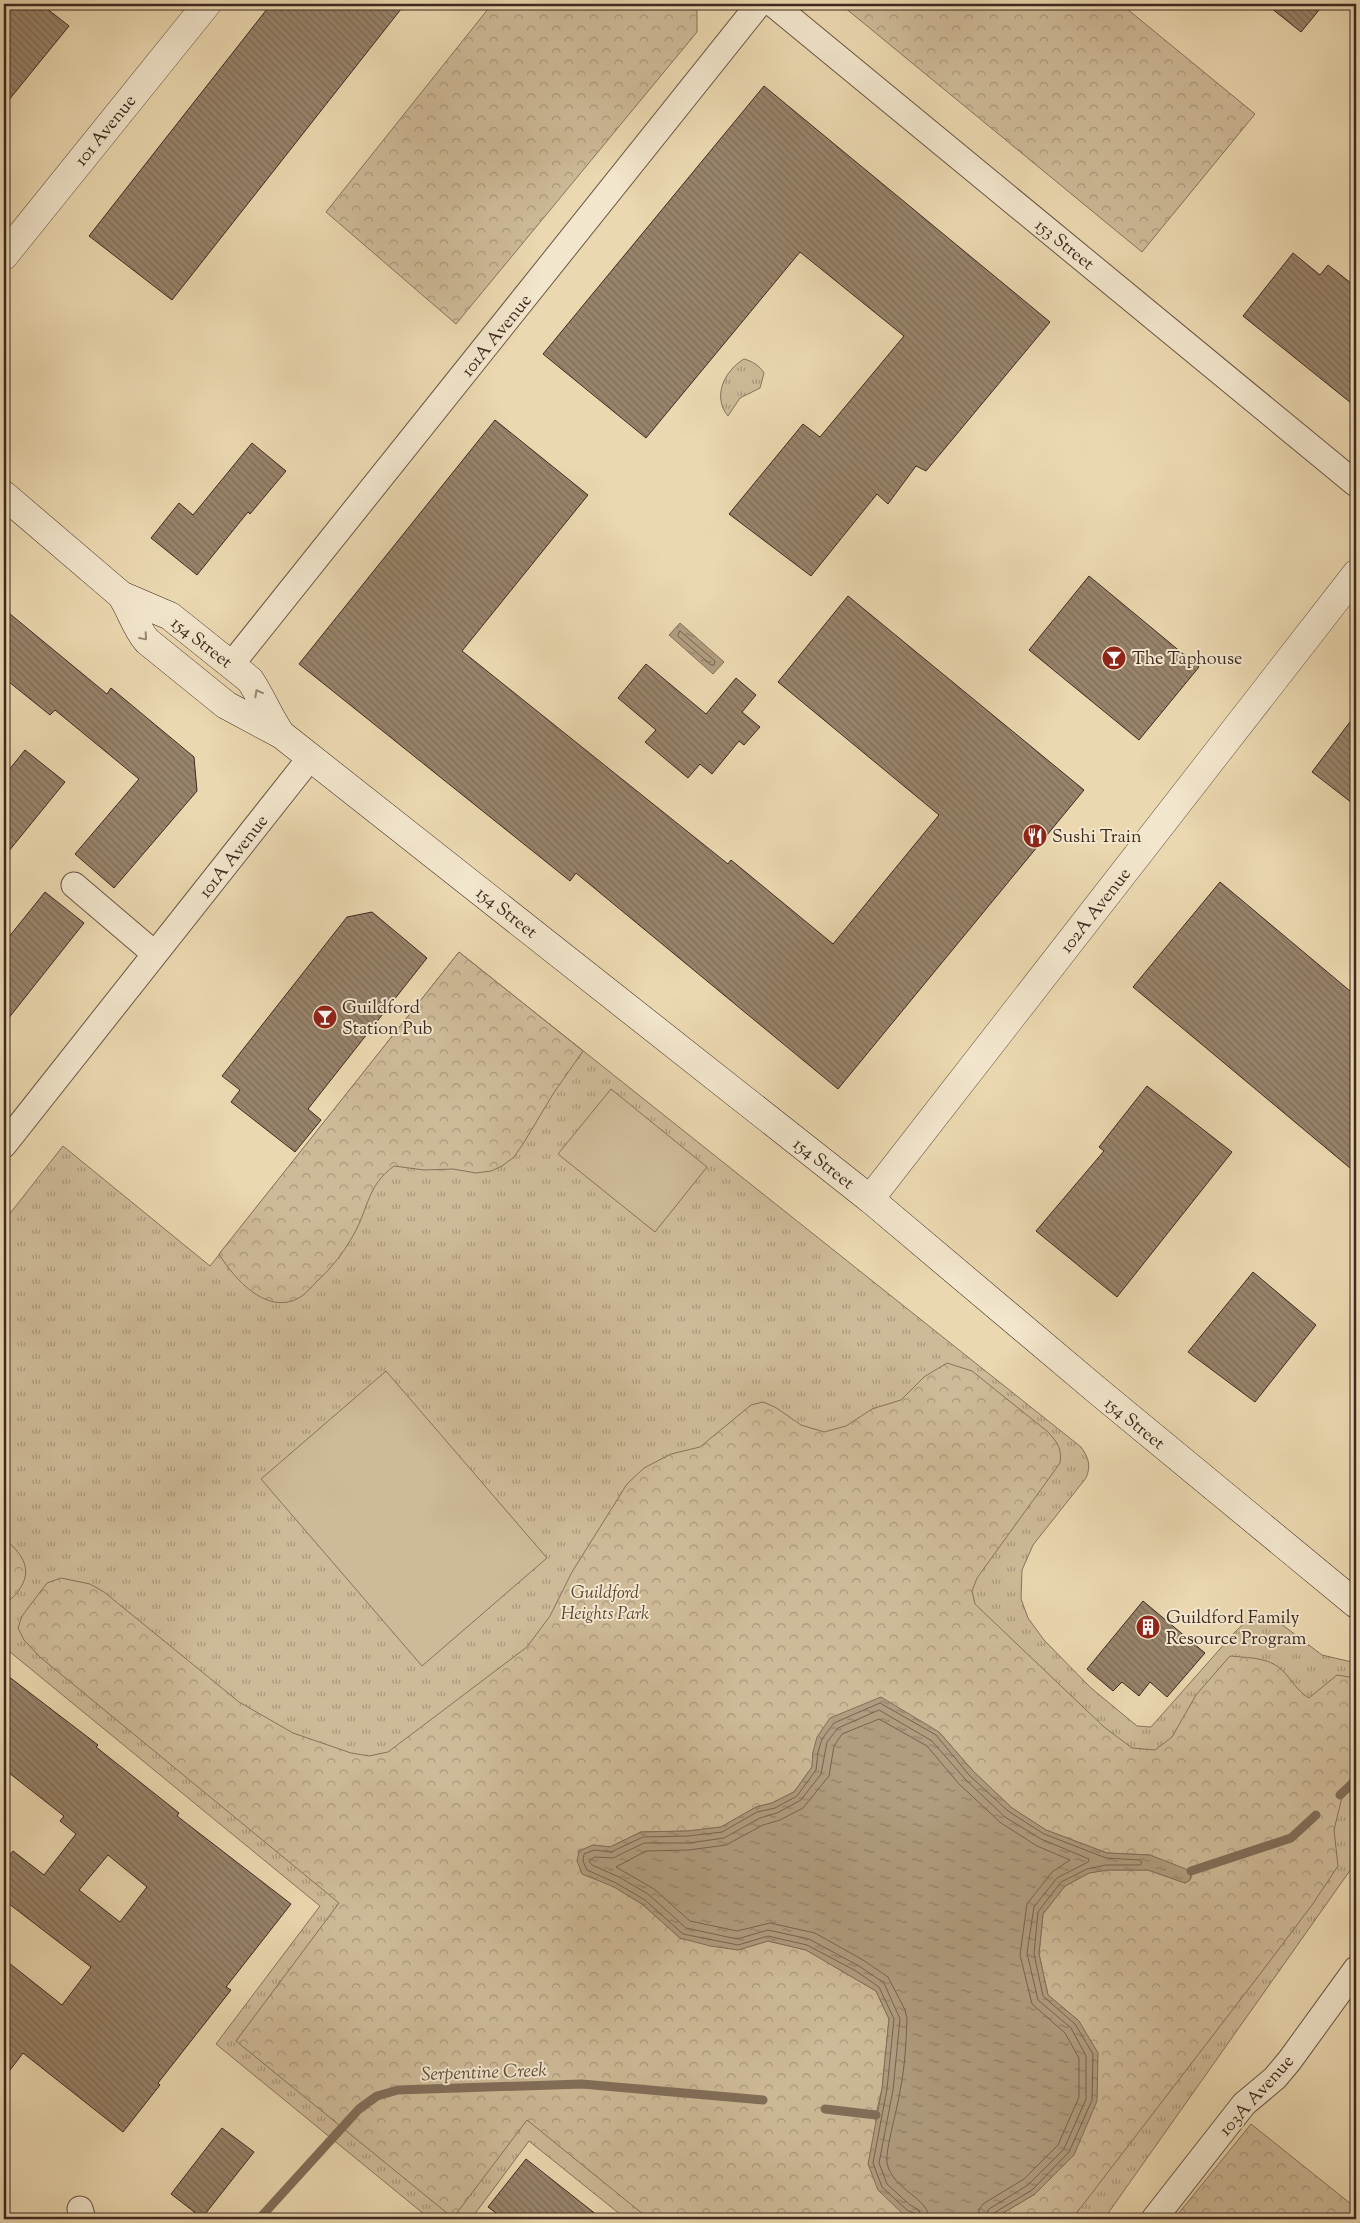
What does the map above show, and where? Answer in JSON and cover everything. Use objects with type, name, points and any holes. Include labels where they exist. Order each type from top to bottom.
[{"type":"main road","name":"101 Avenue","points":[[4,256],[207,4]]},
{"type":"main road","name":"154 Street","points":[[4,495],[121,595],[170,616],[250,680],[258,693],[268,717],[282,735]]},
{"type":"main road","name":"102A Avenue","points":[[870,1199],[1356,574]]},
{"type":"main road","name":"154 Street","points":[[121,595],[129,608],[137,629],[147,641],[226,705],[282,735],[870,1199],[1106,1399],[1356,1604]]},
{"type":"street","name":"101A Avenue","points":[[231,665],[759,4]]},
{"type":"street","name":"153 Street","points":[[773,4],[1356,484]]},
{"type":"street","name":"101A Avenue","points":[[4,1145],[310,758]]},
{"type":"street","points":[[74,885],[155,954]]},
{"type":"street","name":"103A Avenue","points":[[1154,2219],[1244,2104],[1275,2078],[1290,2060],[1356,1969]]},
{"type":"green space","points":[[492,4],[697,4],[697,32],[456,324],[326,212]]},
{"type":"green space","points":[[846,4],[1121,4],[1255,114],[1142,252],[844,7]]},
{"type":"green space","points":[[744,359],[756,364],[764,373],[760,388],[740,398],[728,416],[723,409],[721,401],[722,385],[731,370]]},
{"type":"green space","name":"Guildford Heights Park","points":[[459,952],[1081,1447],[1088,1462],[1086,1478],[1033,1545],[1022,1570],[1021,1599],[1028,1618],[1044,1640],[1091,1688],[1137,1726],[1151,1727],[1235,1632],[1247,1621],[1256,1617],[1272,1617],[1322,1655],[1356,1663],[1356,1862],[1104,2219],[626,2219],[529,2141],[471,2219],[430,2219],[216,2044],[320,1906],[4,1647],[4,1221],[63,1146],[210,1266]]},
{"type":"green space","points":[[459,952],[583,1051],[553,1094],[514,1157],[502,1166],[491,1171],[476,1173],[453,1169],[424,1170],[394,1166],[378,1181],[373,1189],[359,1224],[342,1253],[306,1293],[290,1302],[277,1302],[265,1299],[254,1293],[234,1275],[219,1254]]},
{"type":"green space","points":[[611,1089],[707,1167],[655,1232],[558,1154]]},
{"type":"green space","points":[[947,1363],[972,1371],[1048,1432],[1060,1450],[1060,1463],[977,1578],[972,1591],[975,1604],[1104,1727],[1132,1748],[1155,1750],[1172,1737],[1196,1695],[1230,1656],[1264,1660],[1277,1666],[1309,1698],[1337,1675],[1349,1677],[1356,1683],[1356,1768],[1343,1793],[1334,1830],[1338,1866],[1312,1905],[1072,2219],[993,2219],[1035,2194],[1079,2021],[1048,1995],[1039,1954],[1043,1914],[1065,1886],[1089,1873],[1107,1870],[1148,1870],[1185,1883],[1192,1876],[1150,1855],[1107,1853],[1046,1830],[1012,1808],[973,1771],[939,1732],[813,1752],[812,1767],[794,1792],[772,1803],[756,1807],[721,1827],[688,1831],[641,1832],[610,1847],[593,1845],[580,1851],[577,1861],[642,1904],[680,1938],[738,1950],[768,1941],[806,1950],[876,1991],[889,2019],[882,2089],[875,2118],[904,2215],[916,2219],[649,2219],[527,2120],[453,2218],[236,2041],[339,1903],[40,1657],[24,1640],[18,1628],[22,1616],[47,1583],[61,1578],[90,1584],[104,1592],[239,1702],[293,1733],[351,1753],[369,1756],[388,1752],[527,1647],[550,1616],[572,1572],[627,1484],[644,1468],[671,1454],[700,1447],[751,1405],[763,1402],[775,1407],[801,1425],[824,1432],[846,1426],[872,1409],[901,1400],[924,1377]]},
{"type":"green space","points":[[386,1371],[547,1558],[422,1666],[261,1479]]},
{"type":"green space","points":[[4,1538],[20,1554],[26,1573],[19,1590],[4,1603]]},
{"type":"green space","points":[[1251,2124],[1356,2208],[1356,2219],[1174,2219]]},
{"type":"water","points":[[680,623],[724,662],[713,674],[669,635]]},
{"type":"water","points":[[881,1697],[939,1732],[973,1771],[1012,1808],[1046,1830],[1107,1853],[1150,1855],[1191,1871],[1190,1880],[1185,1883],[1148,1870],[1107,1870],[1089,1873],[1065,1886],[1043,1914],[1039,1954],[1048,1995],[1079,2021],[1098,2053],[1097,2101],[1074,2155],[1035,2194],[993,2219],[916,2219],[904,2215],[878,2190],[868,2164],[882,2089],[889,2019],[876,1991],[806,1950],[768,1941],[738,1950],[710,1946],[680,1938],[642,1904],[614,1887],[582,1874],[577,1861],[579,1851],[593,1845],[610,1847],[641,1832],[688,1831],[721,1827],[756,1807],[772,1803],[794,1792],[812,1767],[817,1737],[830,1718]]},
{"type":"building","points":[[4,4],[41,4],[69,26],[4,106]]},
{"type":"building","points":[[271,4],[405,4],[172,300],[89,236]]},
{"type":"building","points":[[1266,4],[1324,4],[1301,32]]},
{"type":"building","points":[[764,86],[1050,322],[926,471],[916,466],[888,504],[877,494],[811,576],[729,514],[803,424],[820,437],[904,336],[800,252],[646,438],[543,354]]},
{"type":"building","points":[[1293,253],[1320,275],[1328,265],[1356,287],[1356,407],[1243,316]]},
{"type":"building","points":[[495,420],[588,495],[462,651],[728,864],[731,860],[833,944],[939,815],[778,682],[848,596],[1084,790],[838,1089],[576,873],[570,881],[299,664]]},
{"type":"building","points":[[252,443],[286,471],[250,514],[248,512],[197,575],[151,538],[179,503],[193,515]]},
{"type":"building","name":"The Taphouse","points":[[1089,576],[1199,667],[1139,740],[1029,650]]},
{"type":"building","points":[[4,609],[107,694],[111,688],[194,757],[197,791],[114,888],[75,854],[139,779],[55,710],[50,715],[4,678]]},
{"type":"building","points":[[646,664],[706,714],[736,678],[756,695],[742,712],[760,727],[744,745],[739,741],[712,774],[700,764],[688,778],[645,742],[656,730],[618,698]]},
{"type":"building","points":[[1356,714],[1356,806],[1312,772]]},
{"type":"building","points":[[25,750],[65,782],[4,857],[4,776]]},
{"type":"building","points":[[1220,882],[1356,996],[1356,1173],[1133,987]]},
{"type":"building","points":[[45,892],[84,923],[4,1024],[4,943]]},
{"type":"building","name":"Guildford Station Pub","points":[[372,912],[427,958],[308,1109],[321,1120],[295,1152],[231,1102],[240,1090],[222,1076],[347,917]]},
{"type":"building","points":[[1147,1086],[1232,1152],[1117,1297],[1036,1231],[1104,1151],[1099,1147]]},
{"type":"building","points":[[1253,1272],[1316,1325],[1255,1402],[1188,1352]]},
{"type":"building","name":"Guildford Family Resource Program","points":[[1143,1601],[1205,1653],[1167,1697],[1150,1682],[1139,1696],[1122,1682],[1113,1691],[1087,1669]]},
{"type":"building","points":[[4,1673],[98,1745],[96,1747],[179,1813],[177,1816],[291,1904],[226,1987],[231,1990],[158,2083],[160,2085],[123,2132],[23,2053],[4,2078],[4,1959],[62,2005],[91,1967],[4,1900],[4,1863],[13,1851],[44,1875],[76,1834],[60,1821],[64,1816],[4,1769]],"holes":[[[108,1855],[147,1887],[120,1922],[79,1890]]]},
{"type":"building","points":[[222,2128],[254,2152],[202,2218],[171,2194]]},
{"type":"building","points":[[526,2159],[602,2219],[504,2219],[488,2207]]},
{"type":"waterway","points":[[1340,1795],[1356,1780]]},
{"type":"waterway","points":[[1191,1871],[1291,1838],[1316,1815]]},
{"type":"waterway","name":"Serpentine Creek","points":[[259,2219],[359,2109],[377,2096],[398,2090],[582,2084],[763,2100]]},
{"type":"waterway","name":"Serpentine Creek","points":[[825,2109],[876,2115]]},
{"type":"place","name":"The Taphouse","points":[[1114,658]]},
{"type":"place","name":"Sushi Train","points":[[1035,836]]},
{"type":"place","name":"Guildford Station Pub","points":[[325,1017]]},
{"type":"place","name":"Guildford Family Resource Program","points":[[1148,1627]]}]
